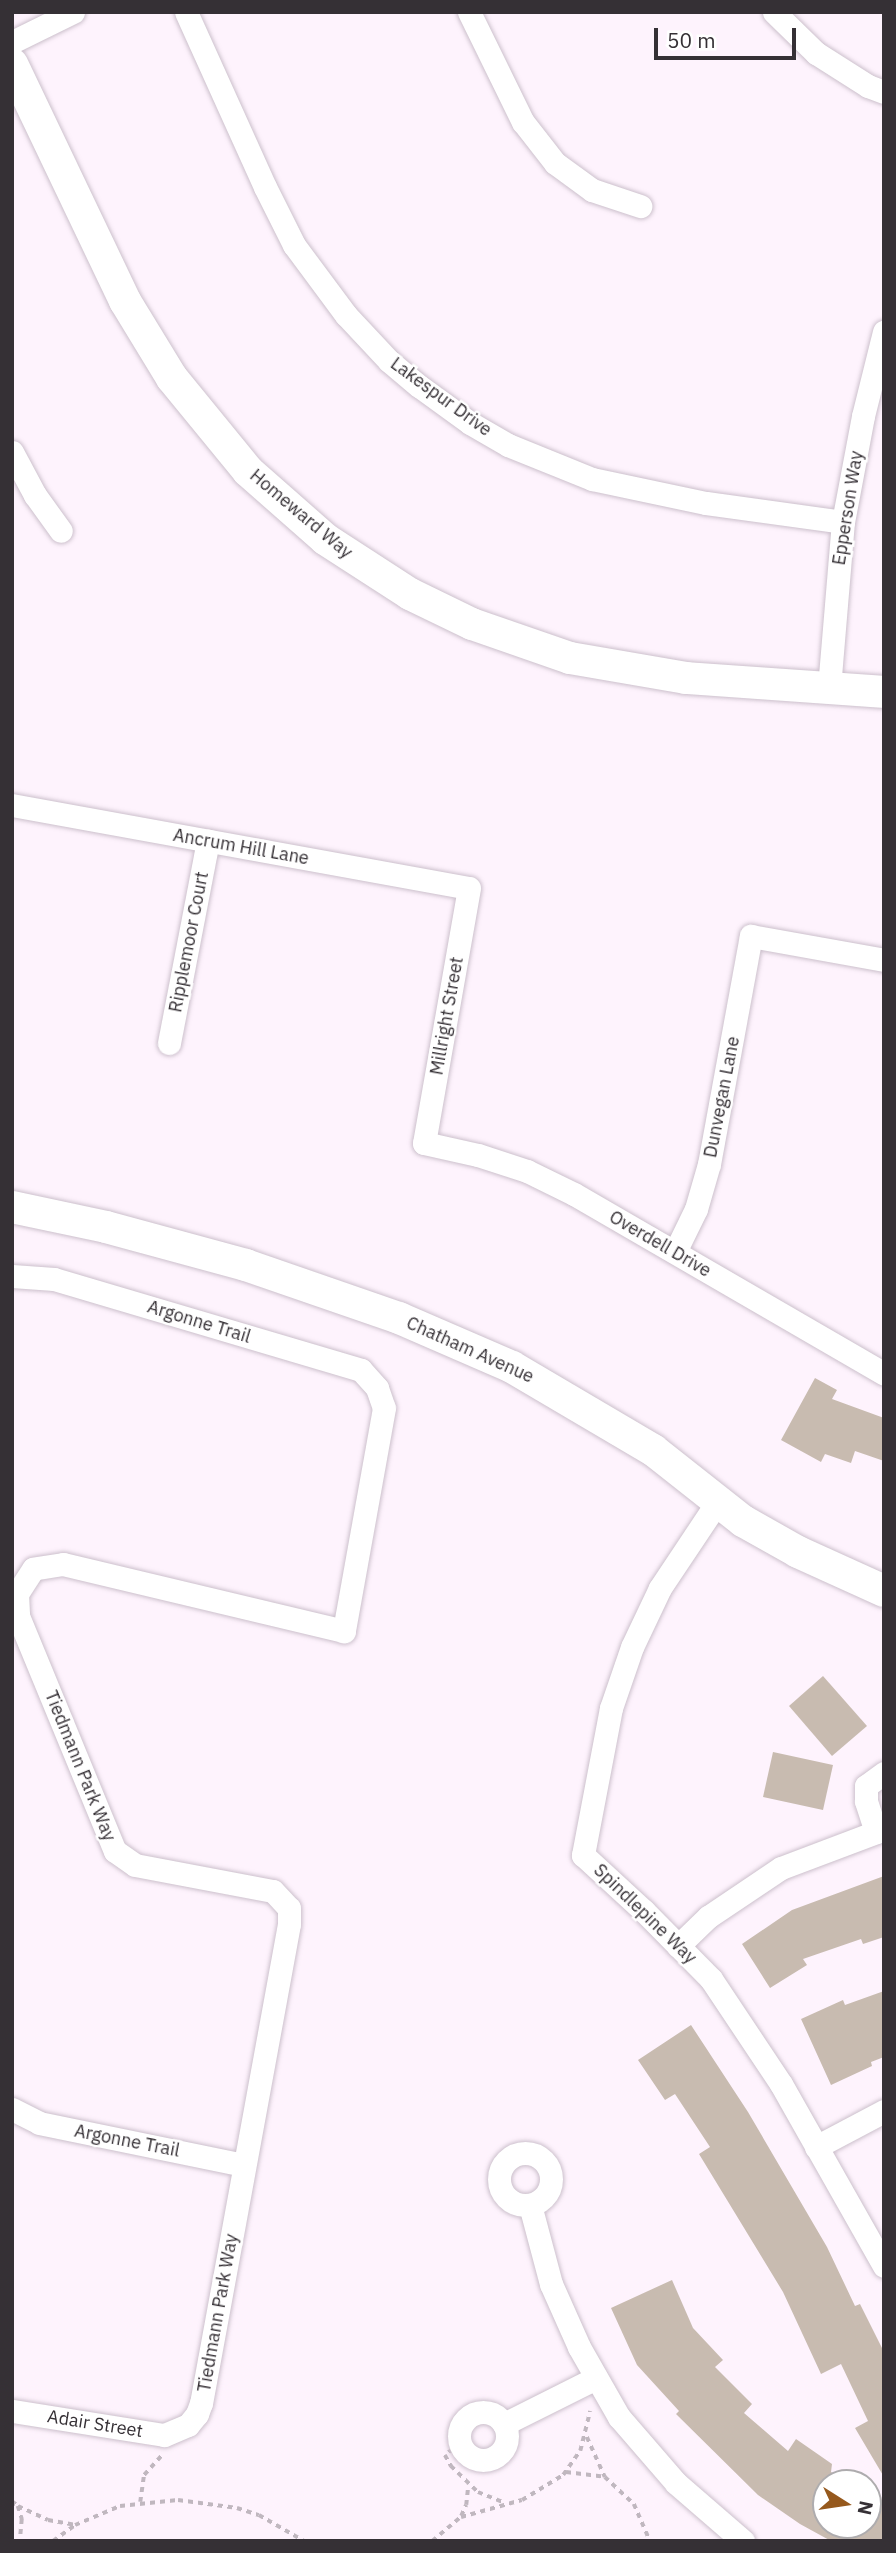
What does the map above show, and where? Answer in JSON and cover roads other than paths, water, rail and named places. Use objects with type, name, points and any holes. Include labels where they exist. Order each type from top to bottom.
[{"type":"street","points":[[12,42],[73,12]]},
{"type":"street","name":"Lakespur Drive","points":[[186,12],[294,245],[346,315],[389,361],[419,386],[470,423],[508,444],[592,479],[706,503],[843,522]]},
{"type":"street","points":[[469,12],[523,122],[555,163],[592,190],[640,206]]},
{"type":"street","points":[[774,12],[816,53],[868,86],[884,92]]},
{"type":"street","name":"Homeward Way","points":[[12,64],[125,300],[172,378],[248,471],[325,539],[410,594],[472,624],[570,658],[686,678],[884,692]]},
{"type":"street","name":"Epperson Way","points":[[829,688],[843,522],[863,416],[884,332]]},
{"type":"street","points":[[12,452],[35,495],[61,531]]},
{"type":"street","name":"Ancrum Hill Lane","points":[[12,806],[469,888]]},
{"type":"street","name":"Ripplemoor Court","points":[[169,1043],[208,841]]},
{"type":"street","name":"Millright Street","points":[[424,1143],[469,888]]},
{"type":"street","name":"Dunvegan Lane","points":[[675,1252],[696,1209],[709,1164],[751,936],[884,960]]},
{"type":"street","name":"Overdell Drive","points":[[424,1143],[478,1155],[527,1171],[573,1194],[884,1374]]},
{"type":"street","name":"Chatham Avenue","points":[[12,1207],[106,1227],[246,1265],[399,1318],[512,1367],[653,1450],[743,1521],[798,1552],[884,1591]]},
{"type":"street","name":"Argonne Trail","points":[[12,1276],[54,1279],[361,1370],[377,1388]]},
{"type":"street","name":"Tiedmann Park Way","points":[[178,2431],[188,2426],[201,2403],[289,1924],[289,1908],[284,1898],[273,1891],[135,1864],[115,1851],[18,1616],[17,1594],[33,1569],[64,1564],[344,1631],[384,1408],[377,1388]]},
{"type":"street","name":"Spindlepine Way","points":[[718,1501],[660,1588],[632,1647],[611,1707],[583,1855],[711,1979],[747,2030],[884,2266]]},
{"type":"street","points":[[678,1946],[708,1917],[781,1868],[880,1830],[866,1801],[866,1786],[884,1773]]},
{"type":"street","name":"Argonne Trail","points":[[12,2109],[39,2123],[244,2165]]},
{"type":"street","points":[[817,2147],[884,2111]]},
{"type":"street","points":[[530,2205],[551,2284],[579,2347],[620,2417],[676,2483],[743,2541]]},
{"type":"street","points":[[504,2424],[596,2378]]},
{"type":"street","name":"Adair Street","points":[[12,2411],[164,2435],[178,2431]]},
{"type":"street","points":[[490,2413],[504,2424],[506,2442],[495,2457],[477,2459],[468,2454],[461,2444],[461,2429],[472,2414],[490,2413]]}]
